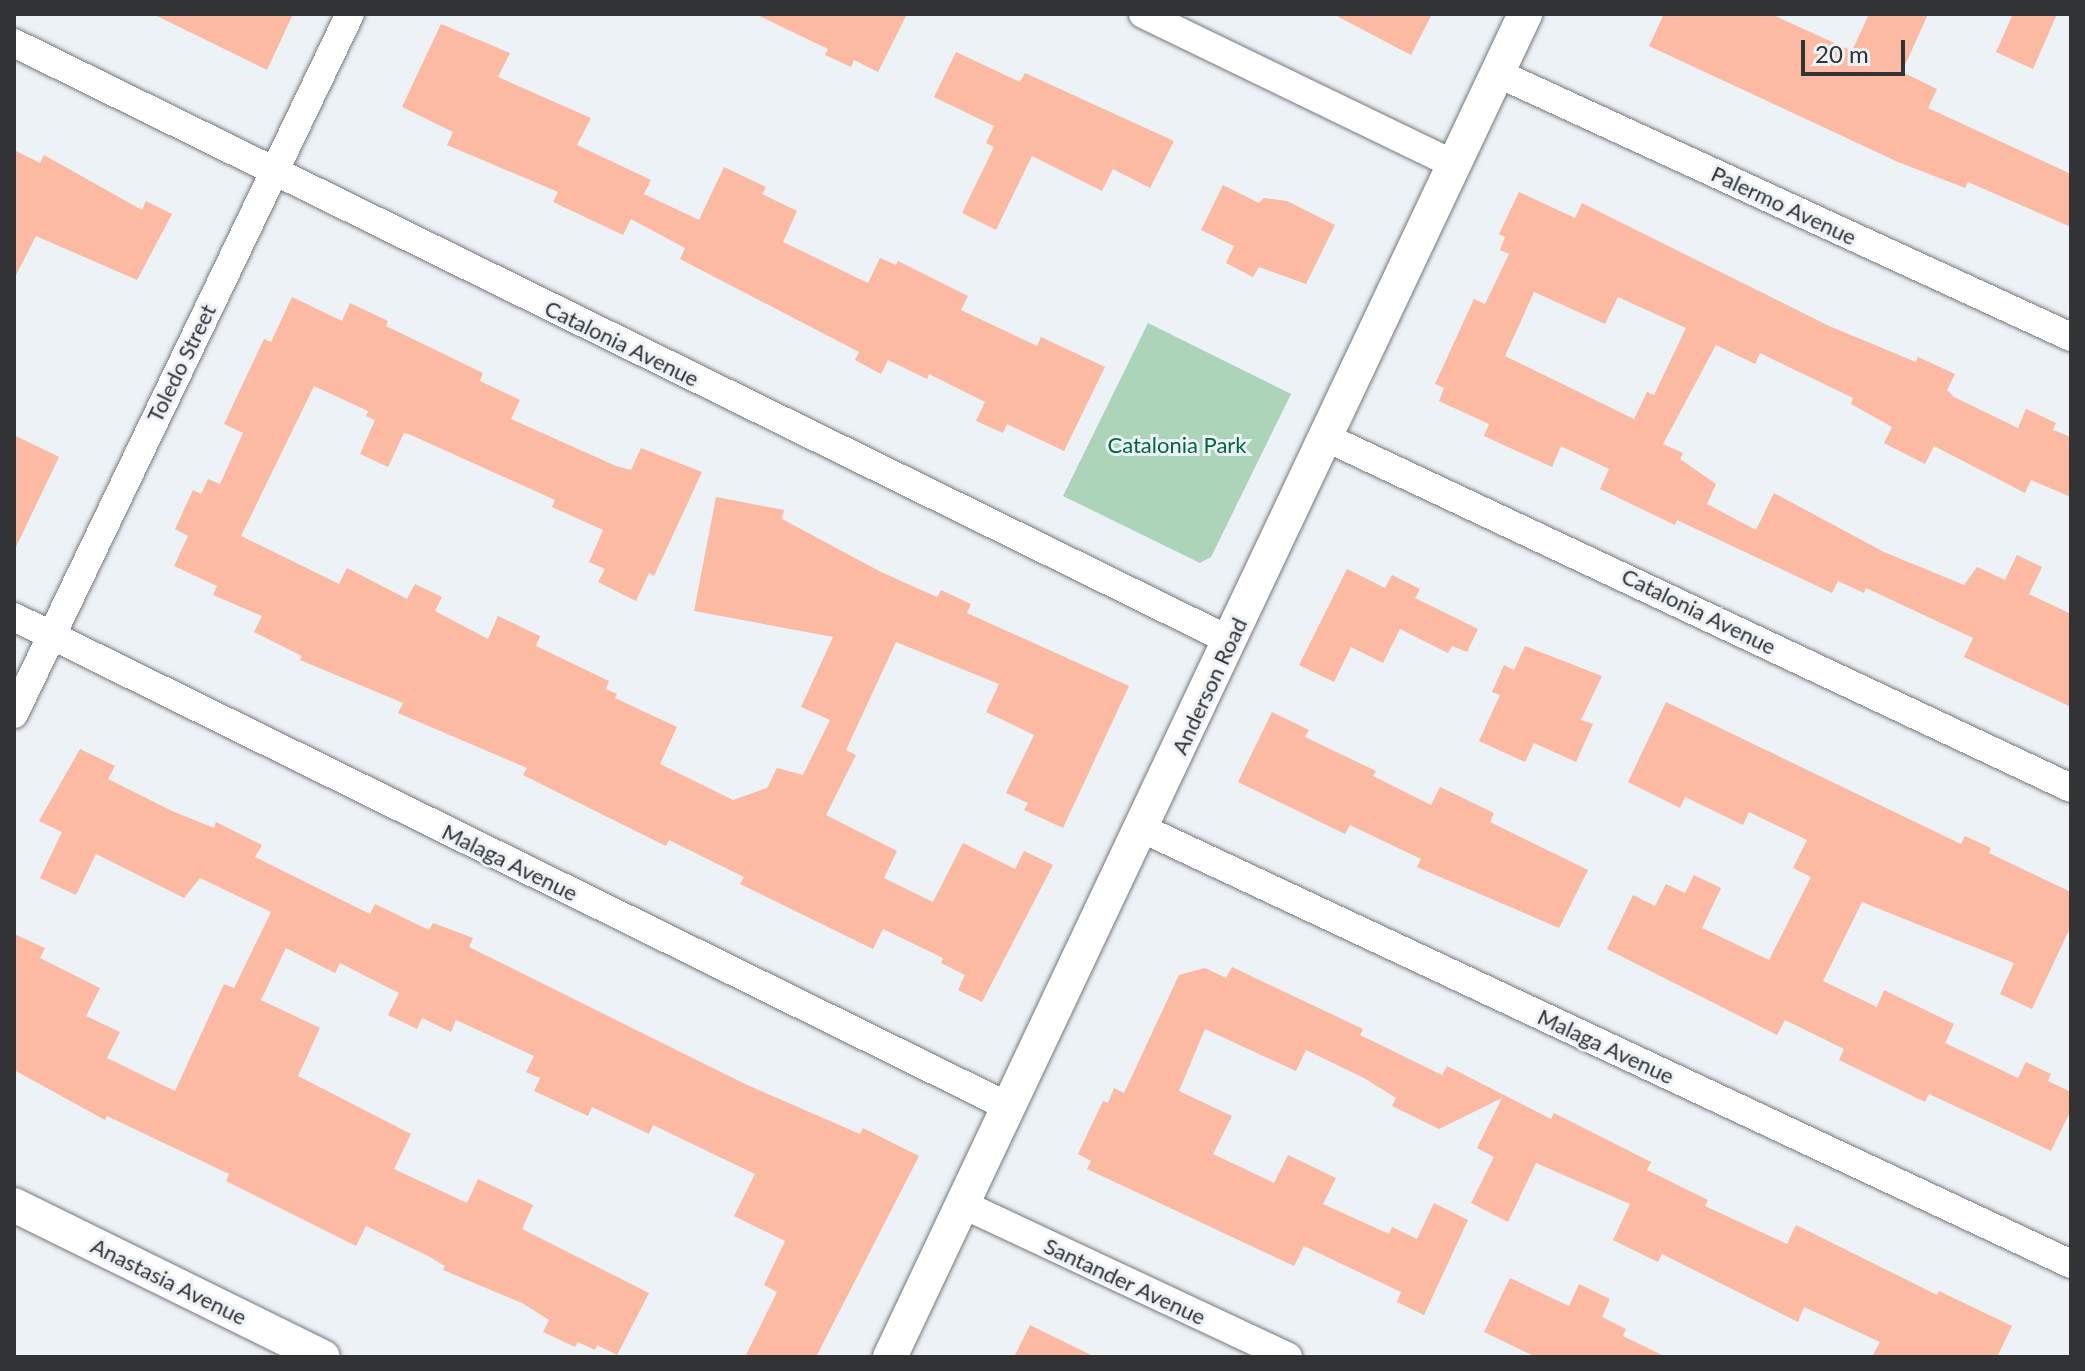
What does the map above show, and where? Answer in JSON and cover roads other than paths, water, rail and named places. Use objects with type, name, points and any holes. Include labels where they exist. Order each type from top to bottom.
[{"type":"street","name":"Toledo Street","points":[[14,714],[350,14]]},
{"type":"street","points":[[1143,14],[1453,164]]},
{"type":"street","name":"Anderson Road","points":[[890,1357],[1525,14]]},
{"type":"street","name":"Catalonia Avenue","points":[[14,43],[1231,641]]},
{"type":"street","name":"Palermo Avenue","points":[[1497,73],[2071,337]]},
{"type":"street","name":"Catalonia Avenue","points":[[1325,437],[2071,788]]},
{"type":"street","name":"Malaga Avenue","points":[[14,617],[1007,1106]]},
{"type":"street","name":"Malaga Avenue","points":[[1141,828],[2071,1264]]},
{"type":"street","name":"Santander Avenue","points":[[962,1204],[1288,1357]]},
{"type":"street","name":"Anastasia Avenue","points":[[14,1205],[323,1357]]},
{"type":"park label","name":"Catalonia Park","points":[[1177,445]]}]
